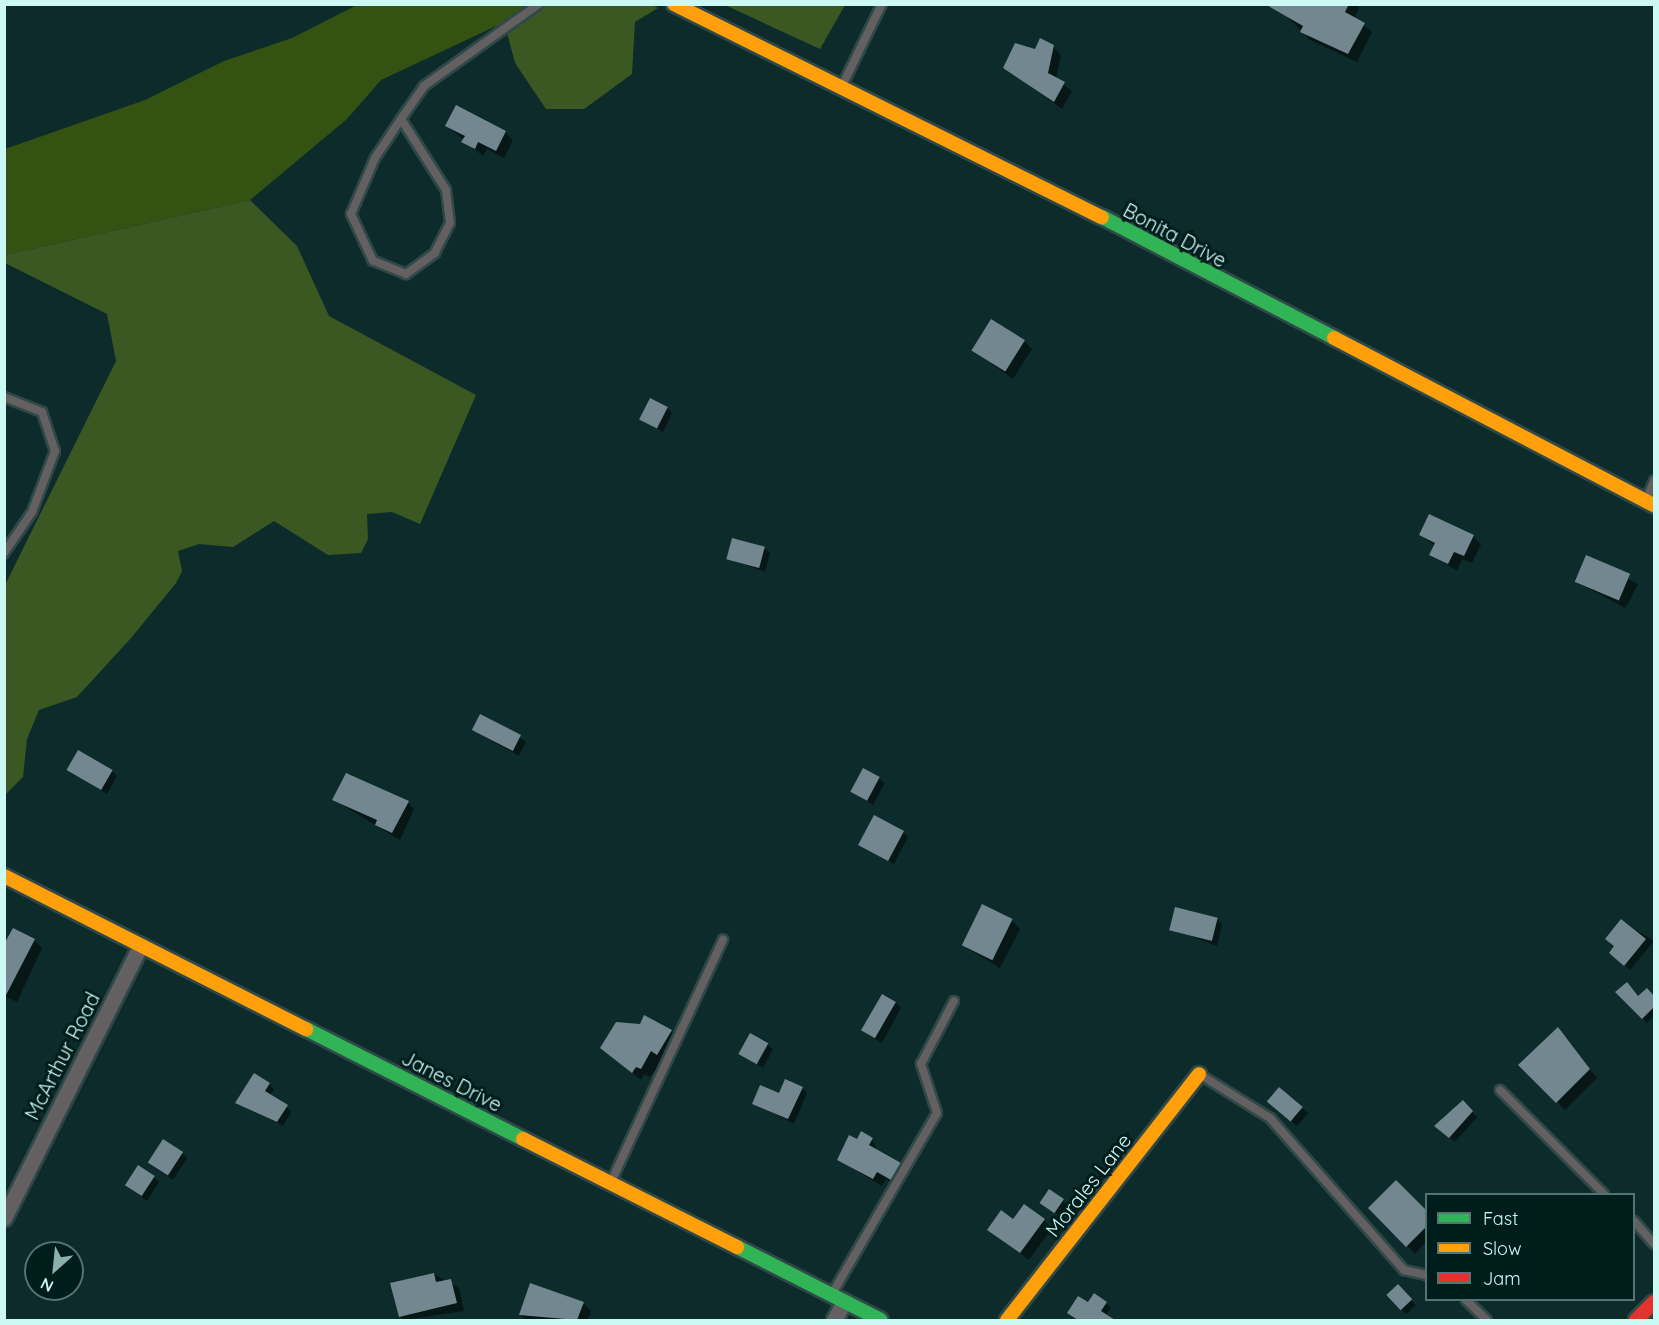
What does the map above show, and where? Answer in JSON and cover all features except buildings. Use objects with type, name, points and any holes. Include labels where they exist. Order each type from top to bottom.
[{"type":"street","name":"Bonita Drive","points":[[674,4],[1650,503]]},
{"type":"street","name":"Janes Drive","points":[[4,876],[881,1320]]},
{"type":"street","name":"McArthur Road","points":[[4,1218],[141,945]]},
{"type":"street","name":"Morales Lane","points":[[1007,1320],[1199,1074]]},
{"type":"street","points":[[834,1320],[838,1298]]},
{"type":"street","points":[[1636,1320],[1654,1302]]},
{"type":"lane","points":[[401,119],[446,190],[450,223],[435,253],[406,274],[373,261],[351,214],[375,158],[401,119],[424,86],[539,4]]},
{"type":"lane","points":[[842,88],[882,4]]},
{"type":"lane","points":[[4,397],[42,412],[55,451],[32,512],[4,553]]},
{"type":"lane","points":[[1650,503],[1654,482]]},
{"type":"lane","points":[[610,1183],[723,940]]},
{"type":"lane","points":[[838,1298],[937,1113],[921,1064],[954,1001]]},
{"type":"lane","points":[[1199,1074],[1270,1118],[1404,1270],[1425,1275]]},
{"type":"lane","points":[[1500,1090],[1603,1193]]},
{"type":"lane","points":[[1635,1222],[1654,1244]]},
{"type":"lane","points":[[1468,1301],[1487,1320]]},
{"type":"green space","points":[[651,4],[658,8],[635,22],[632,74],[584,109],[546,109],[515,63],[505,25],[541,5]]},
{"type":"green space","points":[[357,5],[541,5],[381,80],[347,119],[250,200],[5,255],[5,149],[145,100],[224,61],[292,38]]},
{"type":"green space","points":[[725,5],[845,5],[820,49]]},
{"type":"green space","points":[[250,200],[297,246],[329,316],[476,395],[420,524],[392,512],[367,514],[368,539],[361,553],[328,555],[274,521],[233,547],[199,544],[178,551],[182,571],[176,583],[131,638],[77,697],[39,710],[27,739],[23,777],[5,795],[5,585],[116,361],[107,314],[5,263],[5,255]]},
{"type":"traffic: fast","points":[[1102,217],[1334,338]]},
{"type":"traffic: fast","points":[[306,1029],[523,1139]]},
{"type":"traffic: fast","points":[[737,1247],[881,1320]]},
{"type":"traffic: slow","points":[[674,4],[1102,217]]},
{"type":"traffic: slow","points":[[1334,338],[1654,505]]},
{"type":"traffic: slow","points":[[4,876],[306,1029]]},
{"type":"traffic: slow","points":[[1007,1320],[1199,1074]]},
{"type":"traffic: slow","points":[[523,1139],[737,1247]]},
{"type":"traffic: jam","points":[[1636,1320],[1654,1302]]}]
